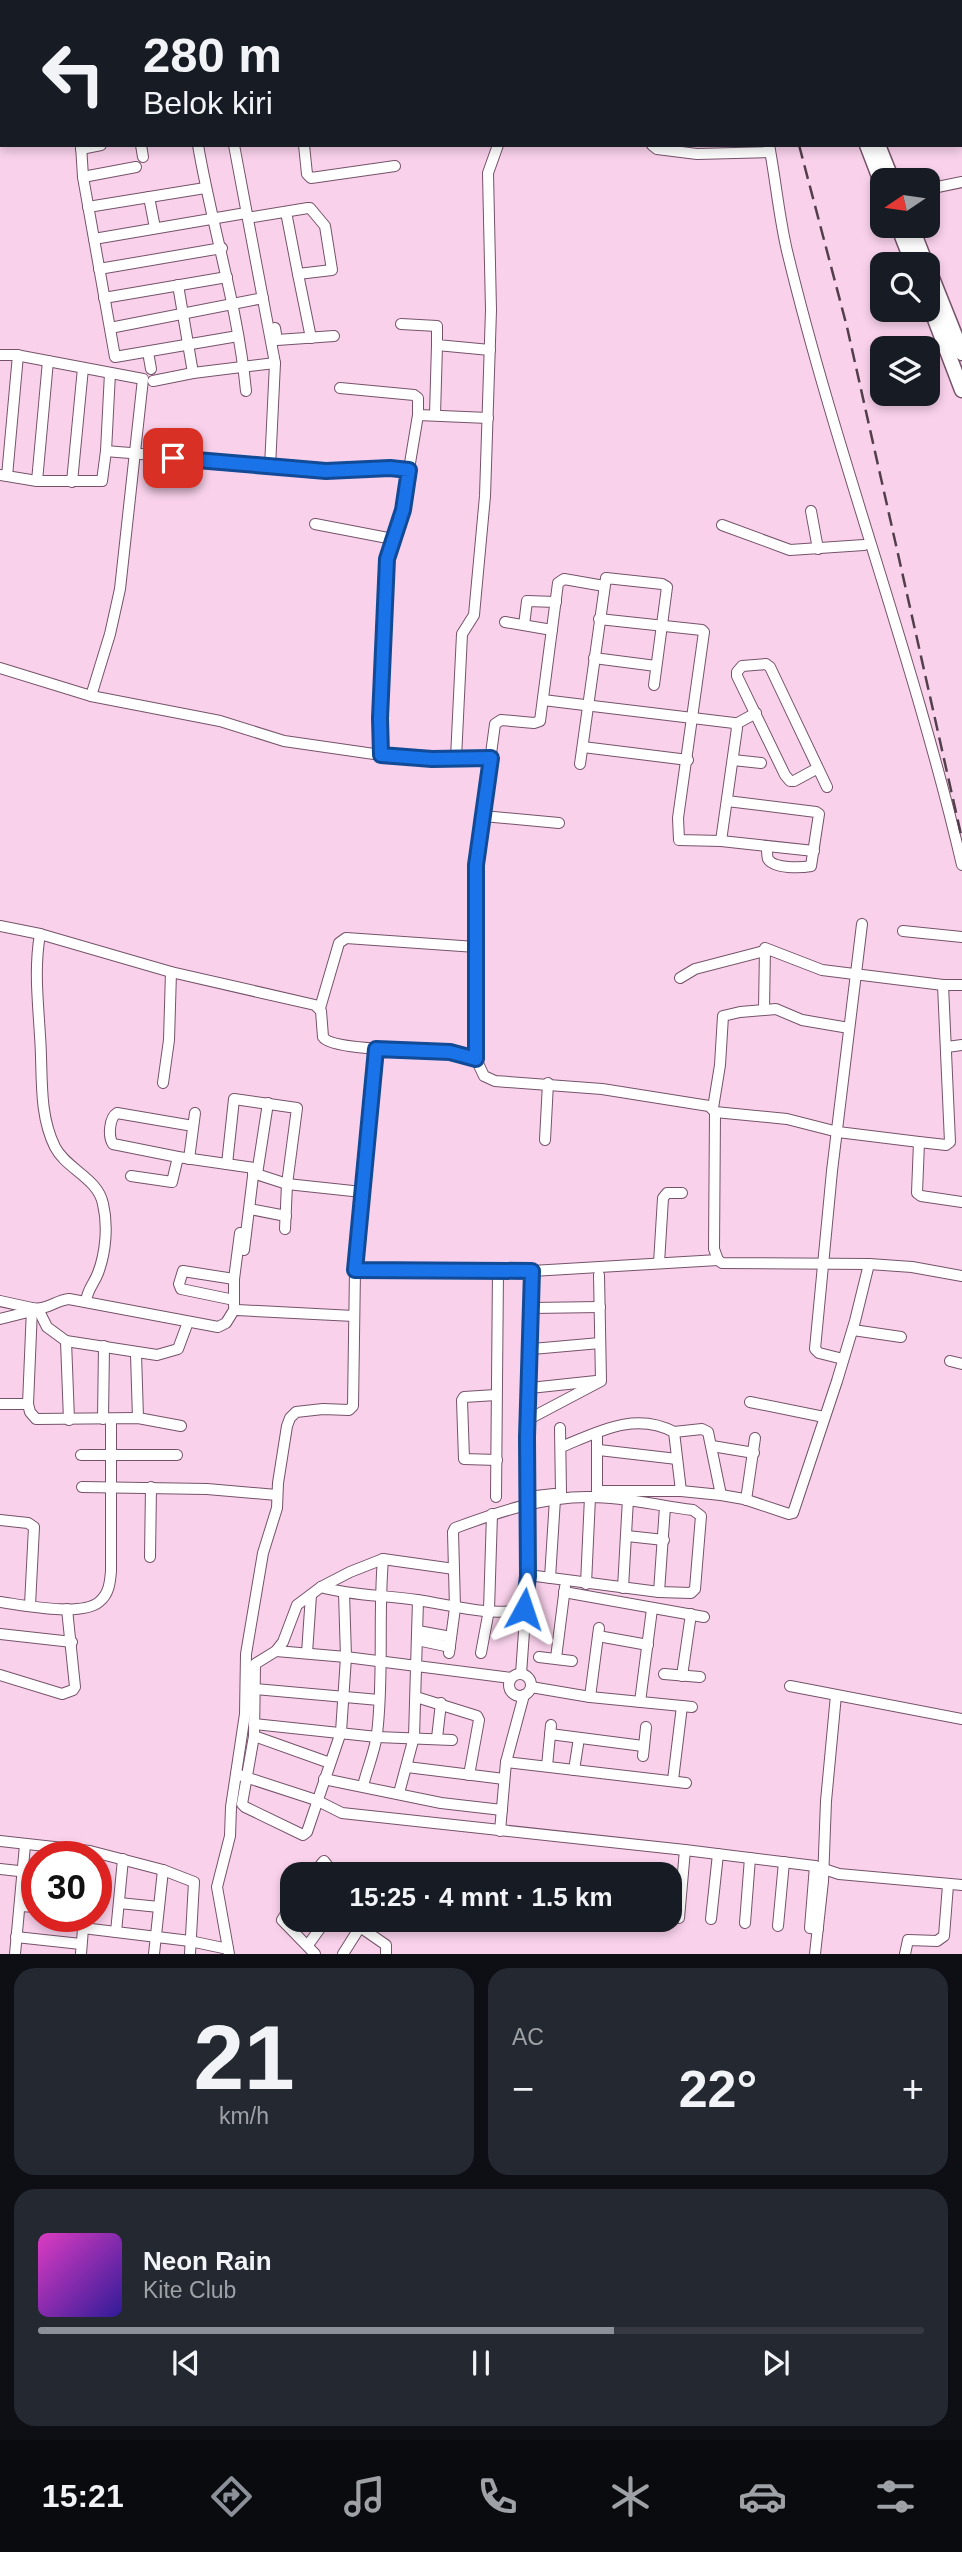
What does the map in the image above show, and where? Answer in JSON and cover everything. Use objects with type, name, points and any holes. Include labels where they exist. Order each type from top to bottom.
[{"type":"highway","points":[[868,147],[876,168]]},
{"type":"highway","points":[[879,147],[887,168]]},
{"type":"highway","points":[[940,298],[962,353]]},
{"type":"highway","points":[[936,322],[962,390]]},
{"type":"street","points":[[81,147],[83,177],[115,357],[238,336]]},
{"type":"street","points":[[141,147],[143,157]]},
{"type":"street","points":[[198,147],[205,188],[222,248],[246,391]]},
{"type":"street","points":[[234,147],[277,340],[334,336]]},
{"type":"street","points":[[304,147],[307,174],[311,178],[395,166]]},
{"type":"street","points":[[456,758],[462,634],[463,628],[474,615],[485,496],[491,255],[488,173],[497,147]]},
{"type":"street","points":[[654,147],[697,153],[770,149],[787,251],[807,329],[931,743],[962,865]]},
{"type":"street","points":[[83,177],[136,167]]},
{"type":"street","points":[[940,187],[962,182]]},
{"type":"street","points":[[88,207],[205,188]]},
{"type":"street","points":[[149,197],[155,228]]},
{"type":"street","points":[[94,239],[248,212],[286,212],[309,208],[326,226],[332,270],[298,274]]},
{"type":"street","points":[[248,212],[275,363],[270,467]]},
{"type":"street","points":[[286,212],[311,338]]},
{"type":"street","points":[[99,269],[222,248]]},
{"type":"street","points":[[104,298],[227,277]]},
{"type":"street","points":[[178,285],[194,373]]},
{"type":"street","points":[[110,328],[263,298]]},
{"type":"street","points":[[401,324],[437,326],[435,415]]},
{"type":"street","points":[[438,345],[489,350]]},
{"type":"street","points":[[148,352],[151,369]]},
{"type":"street","points":[[0,355],[18,355],[148,380],[275,363]]},
{"type":"street","points":[[18,355],[4,476],[37,481],[102,481],[110,373]]},
{"type":"street","points":[[37,481],[48,361]]},
{"type":"street","points":[[72,482],[83,368]]},
{"type":"street","points":[[90,696],[110,634],[120,589],[136,453],[148,380]]},
{"type":"street","points":[[340,388],[414,395],[418,398],[418,415],[403,510],[387,559],[380,718],[381,755]]},
{"type":"street","points":[[418,415],[488,418]]},
{"type":"street","points":[[106,451],[191,461],[326,471],[390,468],[409,470]]},
{"type":"street","points":[[811,511],[818,549]]},
{"type":"street","points":[[863,516],[864,545],[875,562]]},
{"type":"street","points":[[315,524],[393,538]]},
{"type":"street","points":[[722,525],[786,550],[864,545]]},
{"type":"street","points":[[580,764],[599,619],[604,586],[608,578],[666,585],[654,685]]},
{"type":"street","points":[[604,586],[564,579],[558,583],[540,719],[537,723],[497,721],[476,865],[476,1059],[481,1072],[488,1079],[548,1083],[656,1097],[714,1110],[787,1119],[838,1132],[946,1145],[950,1142],[943,985]]},
{"type":"street","points":[[524,625],[527,601],[556,602]]},
{"type":"street","points":[[599,619],[704,632],[678,818],[679,840],[721,841],[814,851]]},
{"type":"street","points":[[505,622],[552,630]]},
{"type":"street","points":[[594,658],[656,666]]},
{"type":"street","points":[[818,768],[790,781],[737,676],[742,666],[766,664],[770,667],[818,768],[825,789],[837,781]]},
{"type":"street","points":[[0,668],[90,696],[220,721],[284,741],[381,755],[491,758]]},
{"type":"street","points":[[543,699],[736,724],[756,713]]},
{"type":"street","points":[[721,841],[736,724]]},
{"type":"street","points":[[583,747],[688,760]]},
{"type":"street","points":[[733,760],[761,763]]},
{"type":"street","points":[[727,801],[816,812],[820,819],[811,866],[784,866],[769,860],[767,846]]},
{"type":"street","points":[[483,816],[559,823]]},
{"type":"street","points":[[843,1359],[819,1353],[815,1349],[862,924]]},
{"type":"street","points":[[0,926],[40,934],[171,972],[291,998],[320,1008]]},
{"type":"street","points":[[903,932],[962,937]]},
{"type":"street","points":[[40,934],[37,1003],[41,1093],[46,1119],[57,1151],[96,1189],[104,1207],[104,1243],[99,1272],[88,1289],[86,1302]]},
{"type":"street","points":[[476,947],[346,938],[339,943],[320,1008],[326,1042],[376,1049],[450,1052],[476,1059]]},
{"type":"street","points":[[680,978],[695,969],[768,948],[822,970],[962,985]]},
{"type":"street","points":[[764,951],[764,1009]]},
{"type":"street","points":[[163,1083],[169,1040],[171,972]]},
{"type":"street","points":[[849,1028],[802,1020],[780,1010],[731,1013],[722,1018],[714,1110],[715,1254],[722,1263],[869,1264],[912,1267],[962,1276]]},
{"type":"street","points":[[947,1047],[962,1045]]},
{"type":"street","points":[[112,1931],[190,1941],[228,1951],[217,1887],[228,1847],[230,1807],[245,1714],[246,1654],[254,1600],[277,1508],[282,1454],[290,1418],[296,1412],[349,1410],[354,1406],[355,1270],[376,1049]]},
{"type":"street","points":[[545,1140],[548,1083]]},
{"type":"street","points":[[227,1164],[234,1099],[294,1107],[298,1110],[287,1184],[285,1229]]},
{"type":"street","points":[[244,1250],[268,1103]]},
{"type":"street","points":[[131,1176],[172,1182],[183,1158],[195,1113]]},
{"type":"street","points":[[193,1126],[114,1114],[110,1137],[113,1144],[254,1168],[255,1174]]},
{"type":"street","points":[[919,1142],[917,1193],[921,1196],[962,1202]]},
{"type":"street","points":[[255,1174],[287,1184],[362,1192]]},
{"type":"street","points":[[659,1263],[663,1198],[667,1193],[682,1193]]},
{"type":"street","points":[[250,1209],[286,1216]]},
{"type":"street","points":[[0,1319],[34,1310],[60,1299],[218,1327],[226,1323],[234,1305],[234,1279],[240,1233]]},
{"type":"street","points":[[355,1270],[532,1271],[718,1260]]},
{"type":"street","points":[[417,1635],[450,1645],[455,1608],[453,1530],[527,1502],[558,1496],[681,1491],[721,1495],[793,1513],[853,1330],[869,1264]]},
{"type":"street","points":[[496,1497],[498,1270]]},
{"type":"street","points":[[532,1271],[528,1576],[516,1676],[509,1687],[511,1692],[519,1696],[527,1691],[687,1706],[673,1780]]},
{"type":"street","points":[[234,1279],[183,1272],[179,1284],[181,1289],[234,1305],[354,1316]]},
{"type":"street","points":[[599,1275],[601,1381]]},
{"type":"street","points":[[0,1301],[34,1310],[47,1327],[66,1342],[104,1346],[136,1354],[162,1355],[178,1349],[188,1322]]},
{"type":"street","points":[[532,1308],[600,1307]]},
{"type":"street","points":[[34,1310],[28,1404],[36,1419],[138,1418],[181,1426]]},
{"type":"street","points":[[853,1330],[901,1337]]},
{"type":"street","points":[[66,1342],[69,1420]]},
{"type":"street","points":[[532,1349],[600,1343]]},
{"type":"street","points":[[0,1602],[67,1609],[94,1605],[102,1600],[108,1591],[111,1572],[112,1456],[107,1419],[104,1346]]},
{"type":"street","points":[[136,1354],[138,1418]]},
{"type":"street","points":[[950,1361],[962,1364]]},
{"type":"street","points":[[530,1388],[601,1381]]},
{"type":"street","points":[[529,1419],[601,1381]]},
{"type":"street","points":[[496,1395],[464,1397],[462,1400],[464,1459],[497,1460]]},
{"type":"street","points":[[750,1402],[824,1417]]},
{"type":"street","points":[[0,1404],[28,1404]]},
{"type":"street","points":[[561,1447],[621,1424],[643,1422],[674,1432],[706,1430],[712,1446],[721,1495]]},
{"type":"street","points":[[550,1578],[558,1496],[560,1428]]},
{"type":"street","points":[[674,1432],[681,1491]]},
{"type":"street","points":[[586,1584],[598,1450],[597,1433]]},
{"type":"street","points":[[746,1500],[755,1438]]},
{"type":"street","points":[[712,1446],[754,1452]]},
{"type":"street","points":[[598,1450],[677,1459]]},
{"type":"street","points":[[81,1454],[177,1455]]},
{"type":"street","points":[[82,1487],[207,1489],[277,1495]]},
{"type":"street","points":[[150,1488],[150,1557]]},
{"type":"street","points":[[528,1576],[659,1592],[694,1592],[701,1516],[693,1510],[594,1494]]},
{"type":"street","points":[[623,1588],[628,1499]]},
{"type":"street","points":[[659,1592],[665,1507]]},
{"type":"street","points":[[481,1653],[489,1610],[492,1514]]},
{"type":"street","points":[[0,1520],[28,1523],[34,1527],[30,1605]]},
{"type":"street","points":[[626,1536],[664,1540]]},
{"type":"street","points":[[344,1593],[345,1657],[341,1732],[307,1832],[303,1835],[243,1806],[254,1736],[255,1664],[276,1651],[284,1642],[297,1605],[321,1587],[383,1559],[454,1569]]},
{"type":"street","points":[[363,1787],[377,1737],[382,1662],[380,1596],[383,1559]]},
{"type":"street","points":[[321,1587],[344,1593],[418,1600],[455,1608],[524,1609]]},
{"type":"street","points":[[556,1658],[564,1590],[704,1617]]},
{"type":"street","points":[[307,1653],[311,1595]]},
{"type":"street","points":[[399,1793],[414,1737],[418,1600]]},
{"type":"street","points":[[0,1675],[62,1694],[70,1692],[75,1687],[67,1609]]},
{"type":"street","points":[[640,1702],[652,1609]]},
{"type":"street","points":[[682,1676],[691,1615]]},
{"type":"street","points":[[590,1697],[599,1632],[648,1645]]},
{"type":"street","points":[[0,1634],[72,1642]]},
{"type":"street","points":[[276,1651],[529,1678],[506,1762],[500,1831]]},
{"type":"street","points":[[540,1657],[572,1661]]},
{"type":"street","points":[[664,1674],[700,1677]]},
{"type":"street","points":[[790,1686],[962,1719]]},
{"type":"street","points":[[255,1689],[379,1700]]},
{"type":"street","points":[[816,1954],[819,1866],[836,1695]]},
{"type":"street","points":[[416,1697],[475,1714],[478,1718],[469,1775]]},
{"type":"street","points":[[437,1738],[441,1703]]},
{"type":"street","points":[[254,1724],[377,1737],[452,1740]]},
{"type":"street","points":[[547,1766],[551,1730],[643,1751],[646,1727]]},
{"type":"street","points":[[254,1736],[330,1763]]},
{"type":"street","points":[[574,1770],[579,1738]]},
{"type":"street","points":[[506,1762],[685,1783]]},
{"type":"street","points":[[407,1767],[504,1779]]},
{"type":"street","points":[[236,1773],[316,1800],[342,1813],[819,1866],[839,1874],[962,1885]]},
{"type":"street","points":[[324,1779],[441,1802],[502,1810]]},
{"type":"street","points":[[0,1841],[21,1844]]},
{"type":"street","points":[[682,1884],[685,1850]]},
{"type":"street","points":[[711,1919],[718,1854]]},
{"type":"street","points":[[112,1857],[163,1870],[195,1884],[190,1954]]},
{"type":"street","points":[[745,1923],[750,1858]]},
{"type":"street","points":[[116,1931],[122,1859]]},
{"type":"street","points":[[778,1926],[784,1862]]},
{"type":"street","points":[[0,1870],[21,1872]]},
{"type":"street","points":[[154,1954],[163,1870]]},
{"type":"street","points":[[905,1954],[908,1940],[937,1941],[944,1936],[948,1885]]},
{"type":"street","points":[[15,1954],[21,1889]]},
{"type":"street","points":[[119,1903],[159,1907]]},
{"type":"street","points":[[343,1954],[360,1927],[386,1945],[386,1954]]},
{"type":"street","points":[[294,1932],[311,1949],[320,1932]]},
{"type":"street","points":[[16,1937],[81,1949]]},
{"type":"railway","points":[[800,147],[847,327],[962,839]]},
{"type":"route","points":[[173,458],[326,471],[390,468],[409,470],[403,510],[387,559],[380,718],[381,755],[432,759],[491,758],[476,865],[476,1059],[450,1052],[376,1049],[355,1270],[532,1271],[532,1349],[527,1437],[528,1576],[524,1609]]}]
